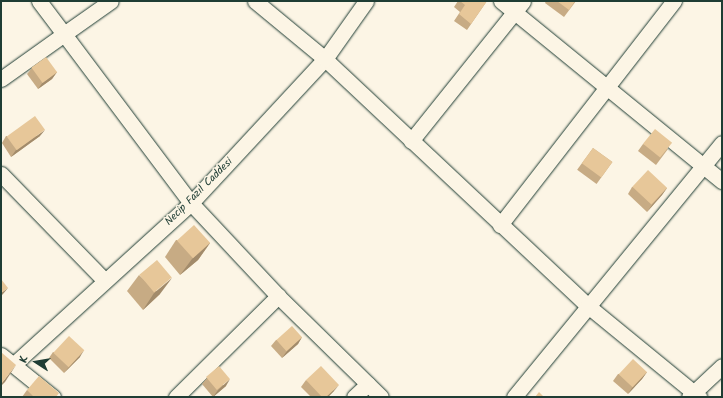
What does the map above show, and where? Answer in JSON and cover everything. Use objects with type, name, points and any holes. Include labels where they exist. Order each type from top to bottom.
[{"type":"street","points":[[39,1],[191,203],[278,296],[381,397]]},
{"type":"street","points":[[1,79],[111,1]]},
{"type":"street","points":[[255,1],[325,59],[500,225],[588,306],[694,396],[722,366]]},
{"type":"street","name":"Necip Fazıl Caddesi","points":[[13,365],[191,203],[325,59],[366,1]]},
{"type":"street","points":[[501,1],[519,6],[609,89],[722,181]]},
{"type":"street","points":[[500,225],[609,89],[674,1]]},
{"type":"street","points":[[411,141],[519,6]]},
{"type":"street","points":[[514,397],[722,143]]},
{"type":"street","points":[[1,174],[105,281]]},
{"type":"street","points":[[176,397],[278,296]]},
{"type":"street","points":[[1,355],[53,397]]},
{"type":"street","points":[[354,397],[368,384]]},
{"type":"building","points":[[460,1],[487,1],[471,24],[459,14],[465,5]]},
{"type":"building","points":[[557,1],[575,1],[569,10]]},
{"type":"building","points":[[46,57],[57,72],[43,83],[31,68]]},
{"type":"building","points":[[35,116],[45,130],[17,150],[7,137]]},
{"type":"building","points":[[655,129],[672,143],[660,158],[643,144]]},
{"type":"building","points":[[593,148],[612,162],[601,177],[582,163]]},
{"type":"building","points":[[648,170],[667,188],[651,205],[632,187]]},
{"type":"building","points":[[194,225],[210,243],[193,258],[177,240]]},
{"type":"building","points":[[157,260],[172,278],[154,292],[139,275]]},
{"type":"building","points":[[1,279],[8,288],[1,293]]},
{"type":"building","points":[[292,326],[302,337],[286,351],[276,340]]},
{"type":"building","points":[[69,336],[84,350],[69,367],[53,353]]},
{"type":"building","points":[[1,352],[16,365],[1,384]]},
{"type":"building","points":[[633,359],[647,372],[633,387],[619,374]]},
{"type":"building","points":[[219,366],[230,379],[217,390],[206,377]]},
{"type":"building","points":[[321,366],[339,385],[326,397],[322,397],[306,380]]},
{"type":"building","points":[[39,376],[59,393],[56,397],[34,397],[27,390]]},
{"type":"building","points":[[539,392],[544,397],[535,397]]}]
